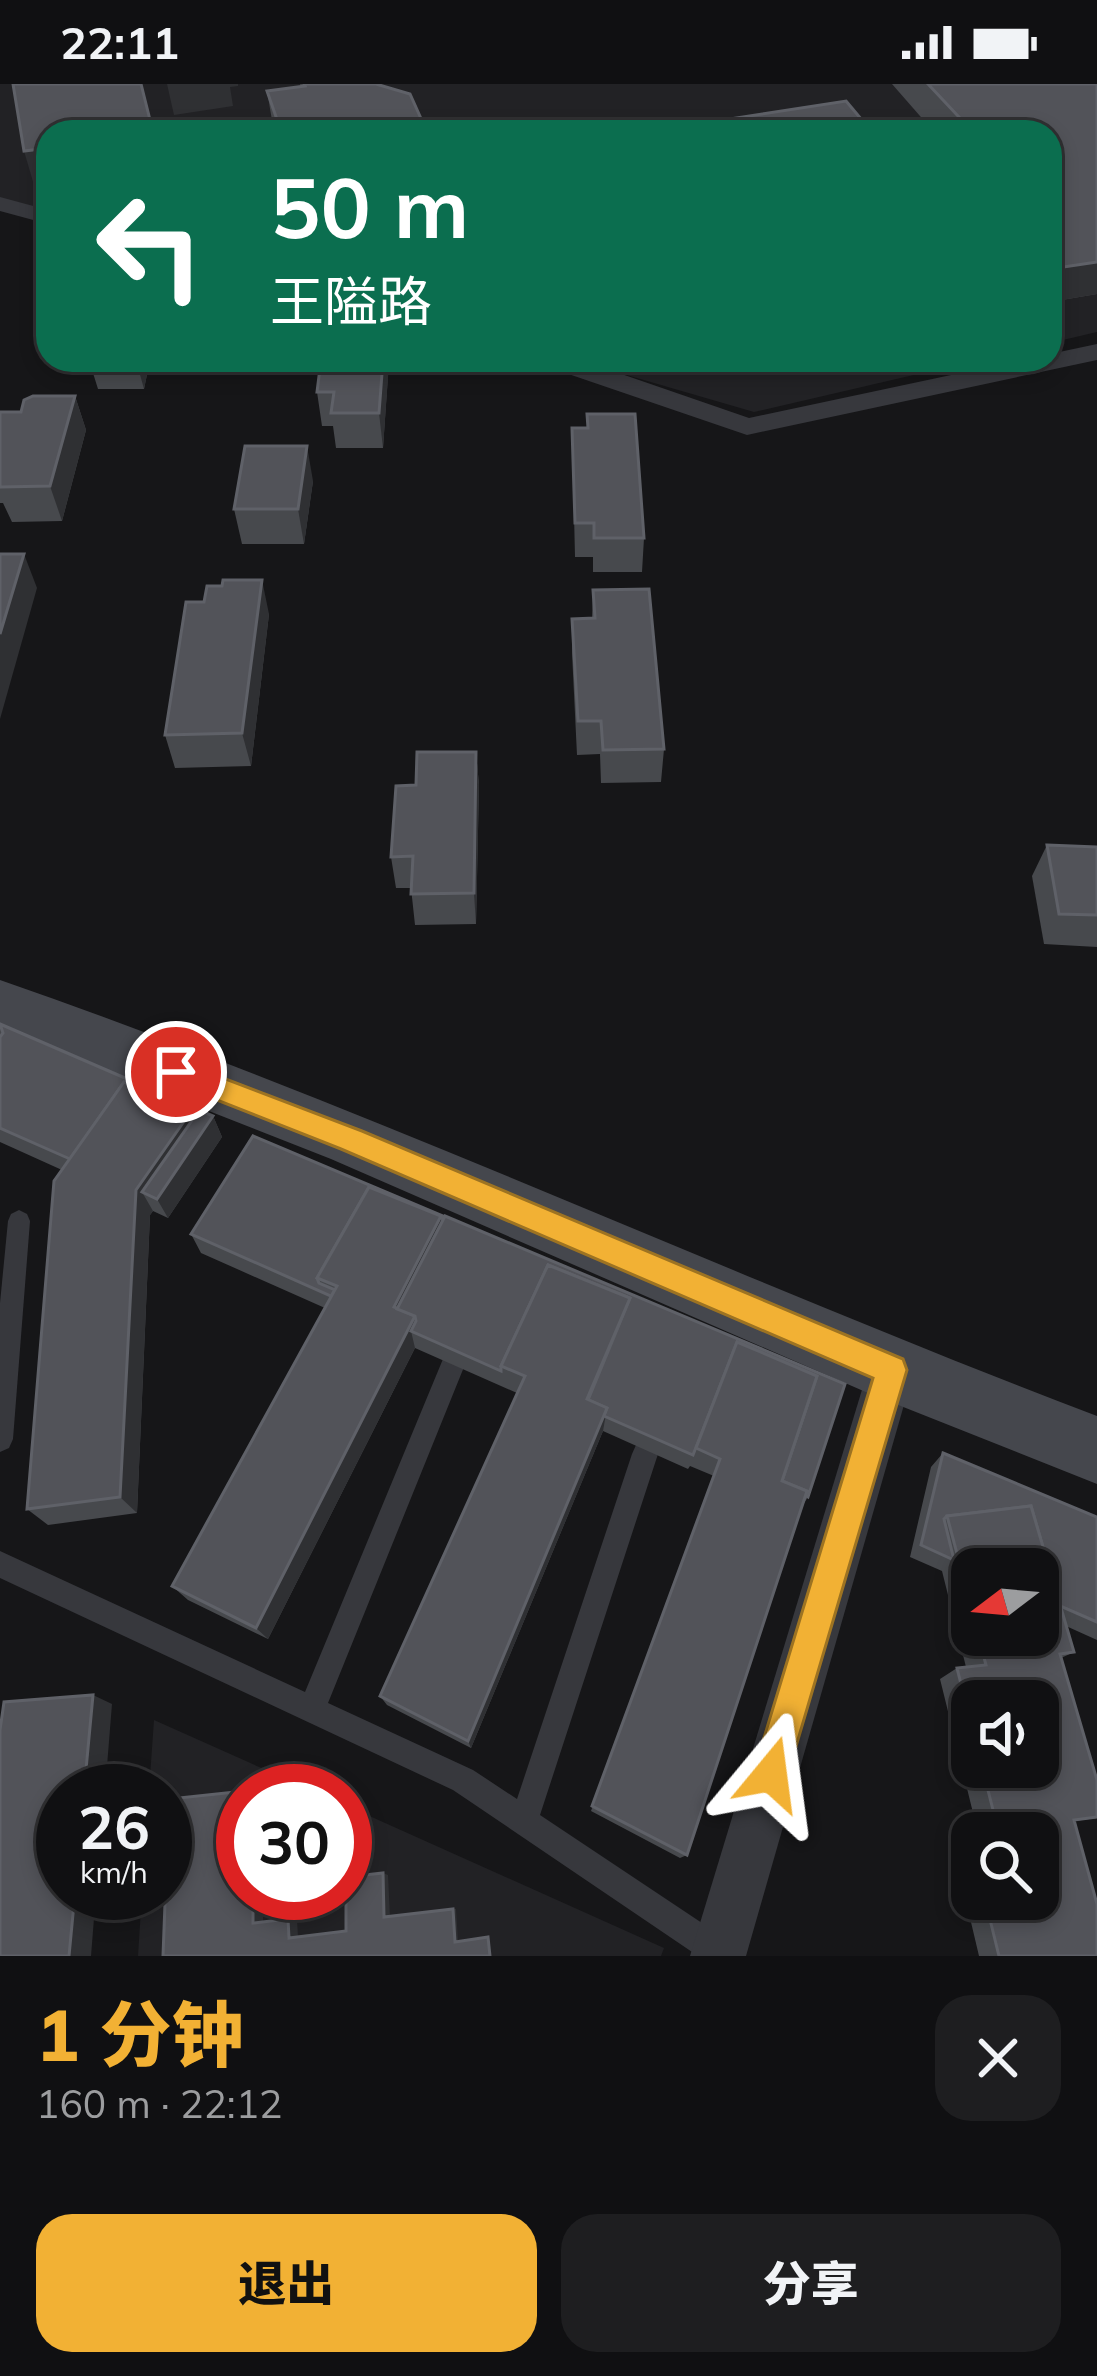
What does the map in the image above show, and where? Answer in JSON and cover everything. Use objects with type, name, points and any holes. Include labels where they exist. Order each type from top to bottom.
[{"type":"main road","points":[[0,1004],[352,1140],[892,1370],[1097,1450]]},
{"type":"street","points":[[0,204],[36,214]]},
{"type":"street","points":[[1062,360],[1097,352]]},
{"type":"street","points":[[590,372],[747,427],[1004,372]]},
{"type":"street","points":[[720,1955],[892,1370]]},
{"type":"lane","points":[[0,1439],[20,1221]]},
{"type":"lane","points":[[312,1709],[452,1366]]},
{"type":"lane","points":[[524,1821],[645,1454]]},
{"type":"lane","points":[[0,1564],[463,1780],[720,1955]]},
{"type":"shaded area","points":[[0,84],[1097,84],[1097,332],[1062,340],[1062,120],[36,120],[36,211],[0,201]]},
{"type":"shaded area","points":[[616,372],[926,372],[754,412]]},
{"type":"shaded area","points":[[154,1720],[253,1764],[216,1764],[216,1920],[372,1920],[372,1817],[664,1948],[661,1956],[138,1956],[140,1920],[192,1920],[192,1764],[151,1764]]},
{"type":"building","points":[[13,84],[141,84],[150,120],[36,120],[36,150],[24,151]]},
{"type":"building","points":[[376,84],[410,94],[422,120],[277,120],[267,91]]},
{"type":"building","points":[[928,84],[1097,84],[1097,262],[1062,267],[1062,120],[962,120]]},
{"type":"building","points":[[846,101],[862,120],[723,120]]},
{"type":"building","points":[[320,372],[382,372],[379,413],[331,413],[334,392],[317,392]]},
{"type":"building","points":[[75,396],[50,486],[0,487],[0,412],[21,412],[24,400]]},
{"type":"building","points":[[587,414],[635,414],[644,538],[594,538],[594,523],[575,523],[572,428],[588,428]]},
{"type":"building","points":[[245,446],[307,446],[298,509],[234,509]]},
{"type":"building","points":[[0,554],[24,554],[0,634]]},
{"type":"building","points":[[223,580],[262,580],[242,733],[165,735],[186,602],[204,602],[207,586],[222,586]]},
{"type":"building","points":[[649,589],[664,749],[603,750],[601,721],[578,721],[572,619],[595,618],[593,590]]},
{"type":"building","points":[[417,752],[476,752],[474,893],[411,894],[413,856],[391,857],[396,786],[416,785]]},
{"type":"building","points":[[1047,845],[1097,847],[1097,915],[1059,914]]},
{"type":"building","points":[[0,1024],[213,1116],[157,1199],[142,1192],[195,1116],[192,1110],[124,1082],[70,1159],[0,1128]]},
{"type":"building","points":[[124,1082],[192,1110],[136,1190],[120,1497],[27,1509],[54,1181]]},
{"type":"building","points":[[253,1136],[443,1216],[369,1187],[317,1278],[335,1290],[331,1296],[191,1234]]},
{"type":"building","points":[[369,1187],[441,1216],[394,1307],[415,1316],[256,1628],[172,1586],[337,1286],[317,1278]]},
{"type":"building","points":[[445,1216],[845,1384],[808,1497],[807,1491],[782,1481],[817,1376],[737,1342],[693,1455],[604,1416],[607,1408],[588,1400],[630,1298],[548,1265],[501,1371],[411,1331],[415,1316],[397,1309]]},
{"type":"building","points":[[548,1265],[630,1298],[587,1399],[607,1408],[468,1741],[380,1696],[525,1376],[501,1366]]},
{"type":"building","points":[[737,1342],[817,1376],[782,1481],[807,1491],[687,1855],[592,1806],[720,1459],[696,1448]]},
{"type":"building","points":[[943,1453],[1097,1517],[1097,1622],[1060,1606],[1059,1548],[1043,1548],[1031,1506],[947,1516],[951,1559],[921,1545]]},
{"type":"building","points":[[1031,1506],[1043,1548],[956,1548],[947,1516]]},
{"type":"building","points":[[1059,1601],[1074,1652],[1060,1654],[1097,1780],[1097,1817],[1074,1820],[1097,1904],[1097,1956],[999,1956],[990,1920],[1059,1920],[1059,1812],[994,1812],[987,1788],[1059,1788],[1059,1680],[960,1680],[957,1668],[986,1665],[984,1656],[1059,1656]]},
{"type":"building","points":[[93,1695],[87,1764],[36,1764],[36,1920],[72,1920],[69,1956],[0,1956],[4,1702]]},
{"type":"building","points":[[216,1794],[216,1920],[288,1920],[289,1938],[346,1931],[346,1920],[372,1920],[372,1874],[383,1873],[384,1917],[453,1909],[455,1942],[488,1937],[490,1956],[163,1956],[164,1920],[192,1920],[192,1797]]},
{"type":"route","points":[[176,1072],[352,1140],[892,1370],[771,1774]]}]
